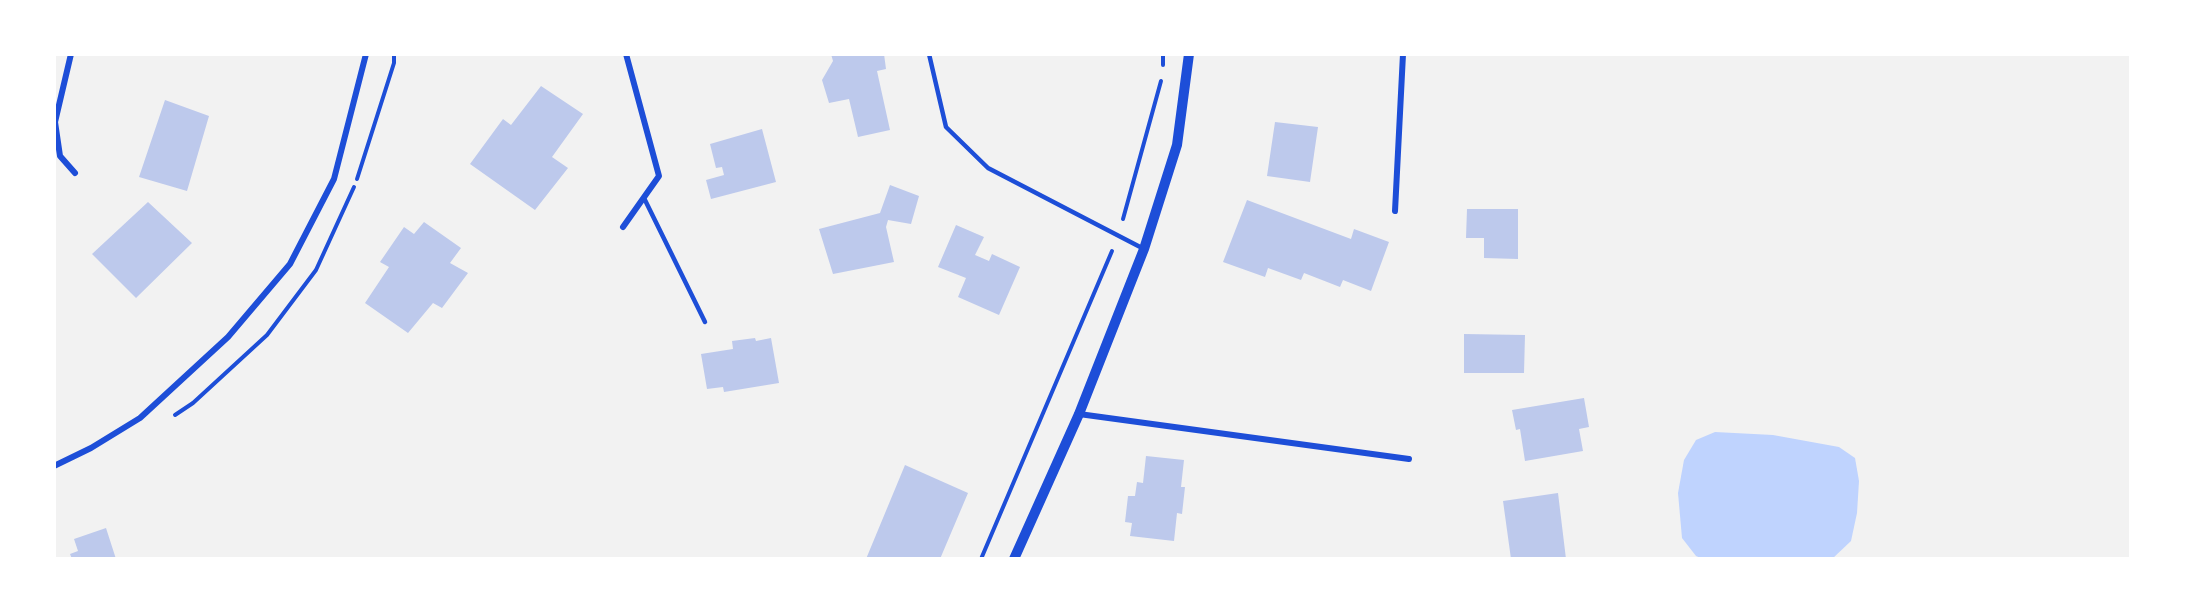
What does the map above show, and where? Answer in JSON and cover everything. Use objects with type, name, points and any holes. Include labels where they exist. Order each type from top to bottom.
[{"type":"street","points":[[70,54],[55,122],[60,156],[75,173]]},
{"type":"street","points":[[54,466],[91,448],[140,418],[228,337],[290,264],[334,179],[366,54]]},
{"type":"street","points":[[623,227],[659,176],[626,54]]},
{"type":"street","points":[[1014,559],[1079,414],[1144,249],[1178,145],[1189,54]]},
{"type":"street","points":[[1395,211],[1403,54]]},
{"type":"street","points":[[1079,414],[1409,459]]},
{"type":"lane","points":[[929,54],[946,127],[988,168],[1144,249]]},
{"type":"lane","points":[[644,198],[705,322]]},
{"type":"path","points":[[981,559],[1118,236],[1164,71],[1163,54]]},
{"type":"water","points":[[1715,432],[1773,435],[1839,447],[1855,458],[1859,481],[1857,513],[1851,541],[1832,559],[1703,559],[1696,556],[1682,538],[1678,493],[1684,460],[1696,440]]},
{"type":"building","points":[[831,54],[884,54],[886,69],[877,71],[890,130],[858,137],[849,99],[829,103],[822,80],[833,61]]},
{"type":"building","points":[[541,86],[583,114],[552,157],[568,168],[535,210],[470,164],[503,119],[511,125]]},
{"type":"building","points":[[165,100],[209,116],[187,191],[139,177]]},
{"type":"building","points":[[1275,122],[1318,127],[1310,182],[1267,176]]},
{"type":"building","points":[[762,129],[776,182],[711,199],[706,180],[724,175],[722,167],[716,168],[710,144]]},
{"type":"building","points":[[890,185],[919,196],[911,224],[888,220],[886,227],[894,262],[833,274],[819,229],[880,213]]},
{"type":"building","points":[[1247,200],[1351,239],[1354,229],[1389,242],[1371,291],[1343,280],[1340,287],[1304,273],[1301,280],[1268,268],[1265,277],[1223,262]]},
{"type":"building","points":[[148,202],[192,243],[136,298],[92,254]]},
{"type":"building","points":[[1467,209],[1518,209],[1518,259],[1484,258],[1484,238],[1466,238]]},
{"type":"building","points":[[424,222],[461,248],[450,263],[468,273],[442,308],[433,303],[408,333],[365,303],[389,267],[380,262],[404,227],[414,234]]},
{"type":"building","points":[[956,225],[984,237],[975,255],[989,261],[992,254],[1020,267],[999,315],[958,297],[966,278],[938,267]]},
{"type":"building","points":[[1464,334],[1525,335],[1524,373],[1464,373]]},
{"type":"building","points":[[755,338],[756,341],[771,338],[779,383],[724,392],[723,387],[707,389],[701,354],[733,349],[732,341]]},
{"type":"building","points":[[1584,398],[1589,427],[1579,429],[1583,451],[1525,461],[1520,429],[1516,430],[1512,410]]},
{"type":"building","points":[[1146,456],[1184,460],[1181,487],[1185,487],[1182,514],[1177,513],[1174,541],[1130,536],[1132,523],[1125,522],[1128,496],[1135,496],[1137,482],[1143,483]]},
{"type":"building","points":[[905,465],[968,493],[940,559],[866,559]]},
{"type":"building","points":[[1558,493],[1566,559],[1511,559],[1503,501]]},
{"type":"building","points":[[106,528],[116,559],[72,559],[70,554],[78,551],[74,539]]}]
